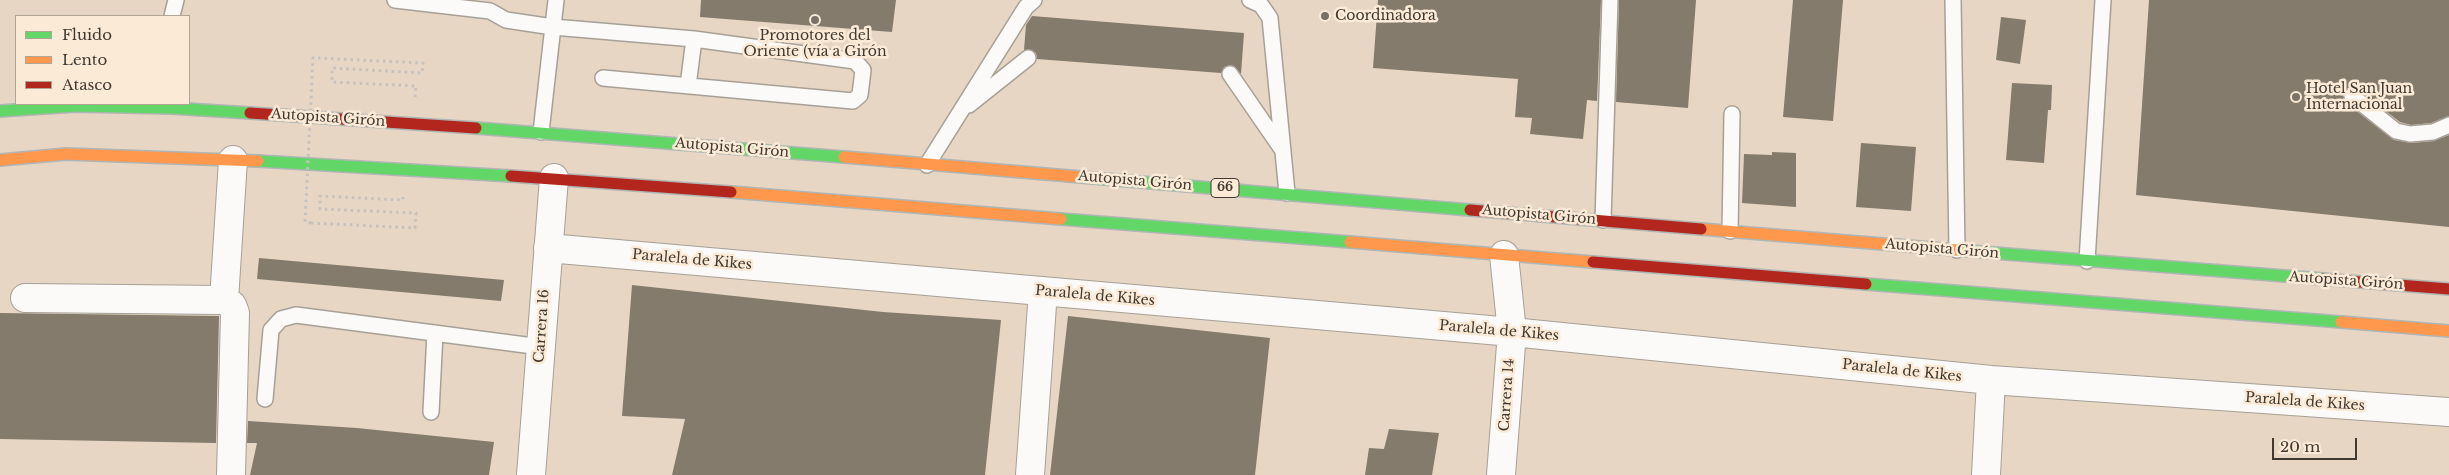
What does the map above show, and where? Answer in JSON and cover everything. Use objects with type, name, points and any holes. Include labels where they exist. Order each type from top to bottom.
[{"type":"highway","name":"Autopista Girón","points":[[0,111],[75,106],[171,106],[541,132],[2087,261],[2449,289]]},
{"type":"highway","points":[[0,160],[66,154],[233,160],[554,178],[2449,331]]},
{"type":"street","points":[[224,300],[233,160]]},
{"type":"street","name":"Carrera 16","points":[[531,475],[554,178]]},
{"type":"street","name":"Paralela de Kikes","points":[[548,248],[1512,332],[1991,380],[2449,412]]},
{"type":"street","name":"Carrera 14","points":[[1501,475],[1512,332],[1504,255]]},
{"type":"street","points":[[1030,475],[1043,291]]},
{"type":"street","points":[[25,298],[224,300],[232,305],[235,313],[231,475]]},
{"type":"street","points":[[1986,475],[1991,380]]},
{"type":"lane","points":[[172,15],[176,0]]},
{"type":"lane","points":[[394,0],[490,6],[506,20],[553,27],[694,39],[855,61],[863,70],[860,95],[852,101],[603,78]]},
{"type":"lane","points":[[541,132],[556,0]]},
{"type":"lane","points":[[927,165],[1026,7],[1034,0]]},
{"type":"lane","points":[[1250,0],[1261,5],[1270,18],[1286,193]]},
{"type":"lane","points":[[1603,220],[1610,0]]},
{"type":"lane","points":[[1953,0],[1957,250]]},
{"type":"lane","points":[[2087,261],[2103,0]]},
{"type":"lane","points":[[688,86],[694,39]]},
{"type":"lane","points":[[960,112],[1028,58]]},
{"type":"lane","points":[[1230,74],[1282,150]]},
{"type":"lane","points":[[2352,96],[2396,131],[2410,134],[2433,132],[2449,125]]},
{"type":"lane","points":[[1730,231],[1732,114]]},
{"type":"lane","points":[[265,399],[271,330],[281,320],[296,315],[541,347]]},
{"type":"lane","points":[[431,412],[435,333]]},
{"type":"path","points":[[404,169],[403,200],[320,196],[320,209],[416,213],[415,228],[305,222],[313,58],[423,63],[422,73],[332,68],[332,82],[416,86],[414,124]]},
{"type":"shaded area","points":[[0,0],[2449,0],[2449,475],[0,475]]},
{"type":"building","name":"Promotores del Oriente (vía a Girón","points":[[701,0],[896,0],[892,32],[700,17]]},
{"type":"building","points":[[1378,0],[1601,0],[1597,101],[1587,100],[1583,139],[1530,134],[1532,118],[1515,117],[1518,79],[1373,68]]},
{"type":"building","points":[[1619,0],[1696,0],[1688,108],[1616,102]]},
{"type":"building","points":[[1793,0],[1843,0],[1833,121],[1783,117]]},
{"type":"building","name":"Hotel San Juan Internacional","points":[[2149,0],[2449,0],[2449,116],[2431,123],[2411,125],[2400,122],[2354,87],[2348,88],[2343,95],[2346,103],[2394,140],[2411,143],[2434,141],[2449,135],[2449,227],[2136,195]]},
{"type":"building","points":[[1032,16],[1244,33],[1241,74],[1234,66],[1230,65],[1224,67],[1221,73],[1037,59],[1036,53],[1032,50],[1024,50],[1026,25]]},
{"type":"building","points":[[2001,17],[2026,20],[2020,64],[1996,60]]},
{"type":"building","points":[[2012,83],[2052,85],[2051,110],[2048,110],[2044,163],[2006,160]]},
{"type":"building","points":[[1861,143],[1916,147],[1911,211],[1856,207]]},
{"type":"building","points":[[1772,152],[1796,153],[1796,207],[1742,203],[1744,154],[1772,155]]},
{"type":"building","points":[[259,258],[504,280],[501,301],[257,279]]},
{"type":"building","points":[[632,285],[883,312],[1001,320],[985,475],[672,475],[685,419],[622,416]]},
{"type":"building","points":[[0,313],[219,316],[216,443],[0,439]]},
{"type":"building","points":[[1068,316],[1270,338],[1255,475],[1050,475]]},
{"type":"building","points":[[248,421],[357,428],[494,442],[489,475],[250,475],[257,443],[247,443]]},
{"type":"building","points":[[1389,429],[1439,433],[1432,475],[1365,475],[1369,448],[1384,449]]},
{"type":"traffic: fast","points":[[0,111],[75,106],[171,108],[250,113]]},
{"type":"traffic: fast","points":[[476,128],[844,157]]},
{"type":"traffic: fast","points":[[258,161],[511,176]]},
{"type":"traffic: fast","points":[[1081,177],[1470,210]]},
{"type":"traffic: fast","points":[[1061,219],[1350,242]]},
{"type":"traffic: fast","points":[[1956,250],[2323,279]]},
{"type":"traffic: fast","points":[[1866,284],[2341,322]]},
{"type":"traffic: slow","points":[[0,160],[66,154],[258,161]]},
{"type":"traffic: slow","points":[[844,157],[1081,177]]},
{"type":"traffic: slow","points":[[731,192],[1061,219]]},
{"type":"traffic: slow","points":[[1701,229],[1956,250]]},
{"type":"traffic: slow","points":[[1350,242],[1593,262]]},
{"type":"traffic: slow","points":[[2341,322],[2449,331]]},
{"type":"traffic: jam","points":[[250,113],[476,128]]},
{"type":"traffic: jam","points":[[511,176],[731,192]]},
{"type":"traffic: jam","points":[[1470,210],[1701,229]]},
{"type":"traffic: jam","points":[[1593,262],[1866,284]]},
{"type":"traffic: jam","points":[[2323,279],[2449,289]]},
{"type":"place","name":"Coordinadora","points":[[1325,16]]},
{"type":"place","name":"Promotores del Oriente (vía a Girón","points":[[815,20]]},
{"type":"place","name":"Hotel San Juan Internacional","points":[[2296,97]]}]
